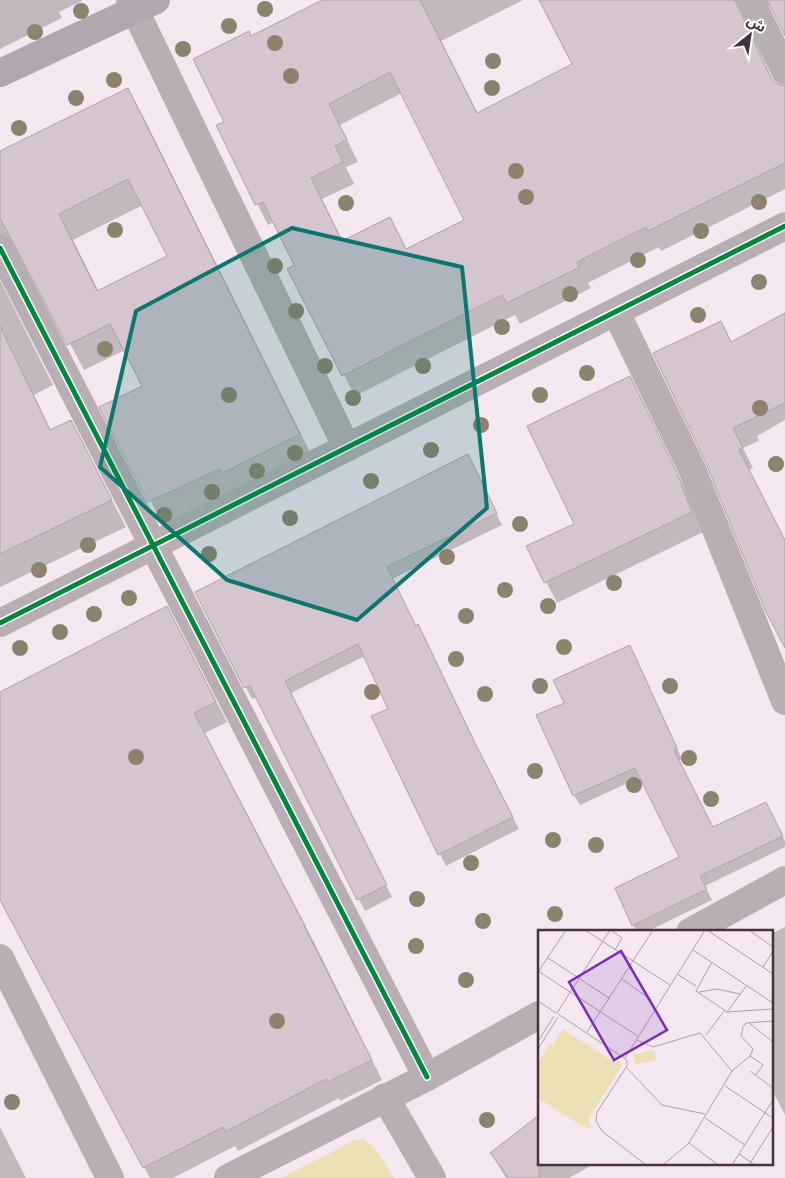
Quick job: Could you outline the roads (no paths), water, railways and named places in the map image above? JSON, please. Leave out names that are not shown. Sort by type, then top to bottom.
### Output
[{"type":"main road","points":[[0,73],[141,3]]},
{"type":"street","points":[[750,0],[785,71]]},
{"type":"street","points":[[141,3],[347,448]]},
{"type":"street","points":[[0,623],[785,226]]},
{"type":"street","points":[[0,248],[427,1077]]},
{"type":"street","points":[[616,312],[690,467],[785,701]]},
{"type":"street","points":[[694,930],[785,880]]},
{"type":"street","points":[[0,958],[110,1178]]},
{"type":"street","points":[[228,1178],[384,1097],[427,1077],[538,1016]]},
{"type":"street","points":[[384,1097],[432,1178]]}]
